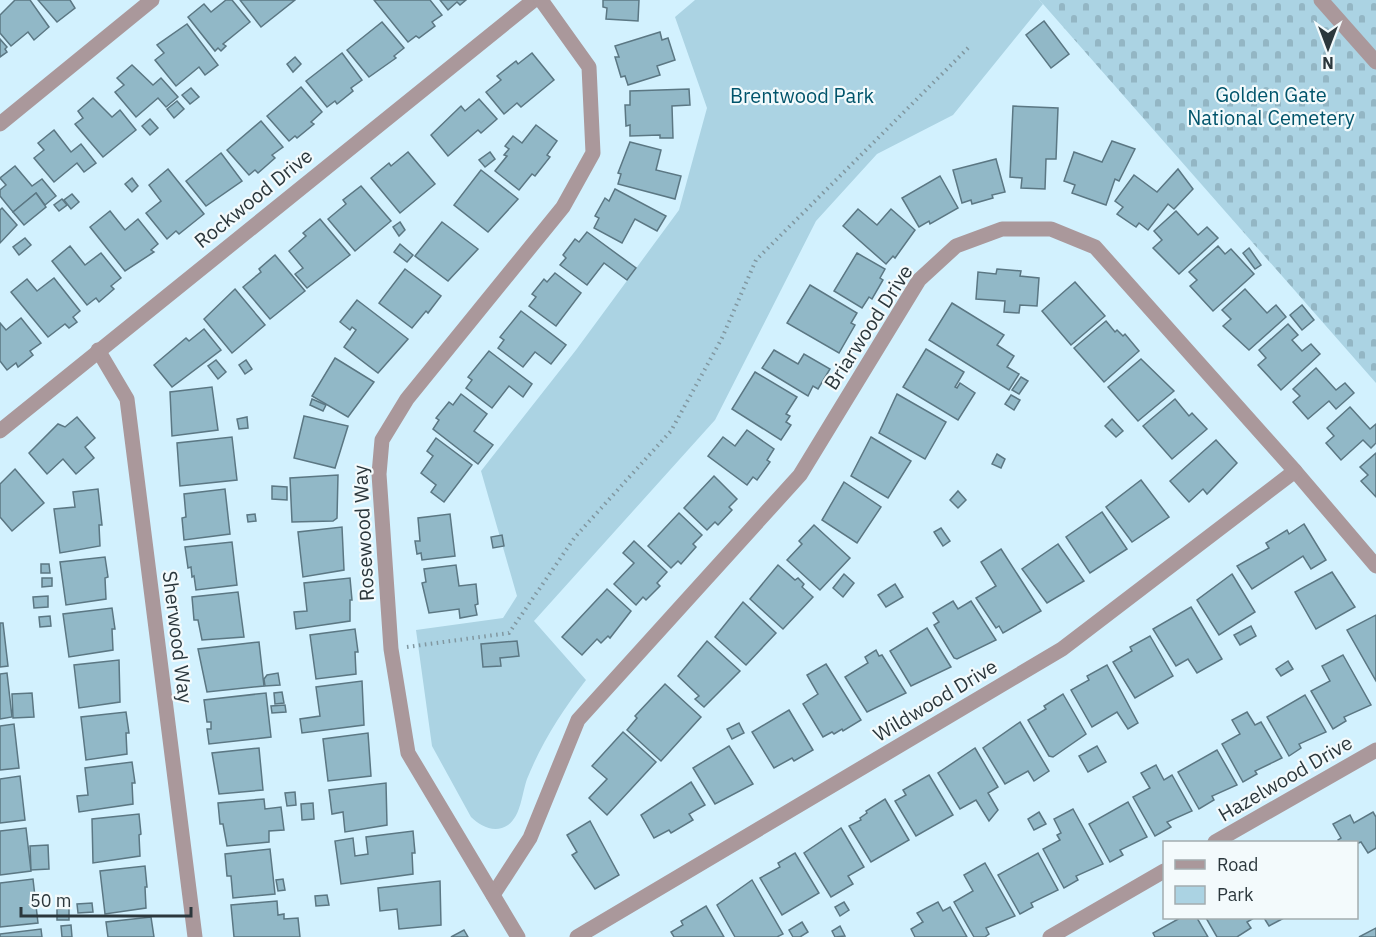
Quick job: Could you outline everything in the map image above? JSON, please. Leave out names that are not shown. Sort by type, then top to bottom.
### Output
[{"type":"street","points":[[0,124],[152,0]]},
{"type":"street","name":"Rockwood Drive","points":[[0,431],[534,0]]},
{"type":"street","name":"Rosewood Way","points":[[518,937],[408,753],[391,649],[379,474],[382,440],[407,399],[563,207],[593,153],[588,68],[541,0]]},
{"type":"street","points":[[1322,0],[1376,62]]},
{"type":"street","name":"Briarwood Drive","points":[[494,895],[530,838],[578,720],[800,475],[919,280],[956,246],[1002,229],[1051,229],[1095,247],[1295,471],[1376,566]]},
{"type":"street","name":"Sherwood Way","points":[[98,350],[127,399],[195,937]]},
{"type":"street","name":"Wildwood Drive","points":[[577,937],[1062,649],[1295,471]]},
{"type":"street","name":"Hazelwood Drive","points":[[1218,841],[1376,750]]},
{"type":"street","points":[[1050,937],[1163,872]]},
{"type":"path","points":[[391,649],[509,633],[575,537],[671,431],[722,338],[756,260],[970,46]]},
{"type":"green space","name":"Brentwood Park","points":[[695,0],[1039,0],[1043,4],[953,115],[877,154],[816,221],[715,420],[534,621],[586,680],[561,715],[539,752],[527,779],[516,816],[503,828],[488,828],[471,817],[432,746],[416,630],[503,618],[517,596],[481,471],[576,350],[679,210],[707,108],[675,17]]},
{"type":"green space","name":"Golden Gate National Cemetery","points":[[1039,0],[1376,0],[1376,383],[1043,4]]},
{"type":"building","points":[[15,0],[30,0],[49,27],[34,40],[28,32],[11,46],[0,33],[0,15]]},
{"type":"building","points":[[38,0],[70,0],[75,8],[57,22]]},
{"type":"building","points":[[226,0],[232,0],[250,22],[223,44],[226,46],[221,51],[218,48],[215,51],[188,17],[204,4],[211,12]]},
{"type":"building","points":[[240,0],[295,0],[261,27]]},
{"type":"building","points":[[374,0],[430,0],[442,15],[432,22],[435,26],[419,38],[416,36],[408,42]]},
{"type":"building","points":[[440,0],[466,0],[460,5],[457,2],[448,10]]},
{"type":"building","points":[[603,0],[639,0],[638,21],[606,19],[607,8],[603,7]]},
{"type":"building","points":[[1044,21],[1069,54],[1051,68],[1026,35]]},
{"type":"building","points":[[382,22],[404,48],[394,56],[396,58],[369,77],[347,50]]},
{"type":"building","points":[[187,24],[218,65],[205,75],[199,67],[176,86],[155,60],[164,53],[157,45]]},
{"type":"building","points":[[660,32],[662,40],[668,38],[675,60],[657,66],[660,75],[628,85],[625,76],[621,77],[615,57],[619,57],[615,46]]},
{"type":"building","points":[[0,39],[7,47],[5,49],[7,52],[0,57]]},
{"type":"building","points":[[342,53],[362,80],[351,88],[353,91],[337,104],[335,101],[327,107],[306,81]]},
{"type":"building","points":[[532,53],[554,80],[521,107],[517,103],[504,114],[486,92],[501,80],[497,76],[516,61],[518,64]]},
{"type":"building","points":[[295,57],[301,64],[293,72],[287,64]]},
{"type":"building","points":[[132,65],[153,85],[161,78],[178,97],[166,107],[158,98],[136,117],[115,92],[124,85],[117,78]]},
{"type":"building","points":[[301,87],[322,112],[311,122],[314,124],[297,138],[295,136],[289,141],[267,116]]},
{"type":"building","points":[[191,88],[199,97],[190,104],[182,95]]},
{"type":"building","points":[[689,89],[690,105],[672,106],[673,138],[660,138],[660,135],[630,136],[630,125],[626,126],[625,105],[630,105],[630,91]]},
{"type":"building","points":[[93,98],[112,117],[120,110],[136,130],[103,157],[75,124],[83,118],[78,111]]},
{"type":"building","points":[[479,99],[497,119],[481,133],[478,130],[448,156],[431,135],[461,106],[465,111]]},
{"type":"building","points":[[177,101],[184,109],[174,118],[167,109]]},
{"type":"building","points":[[1013,106],[1058,108],[1056,159],[1046,159],[1045,189],[1021,188],[1022,178],[1010,177]]},
{"type":"building","points":[[150,119],[158,128],[150,135],[142,126]]},
{"type":"building","points":[[261,121],[283,147],[272,155],[275,158],[258,173],[255,170],[249,175],[227,150]]},
{"type":"building","points":[[536,125],[557,141],[547,155],[550,157],[535,176],[532,174],[519,190],[495,171],[507,156],[504,155],[509,149],[505,146],[513,136],[522,143]]},
{"type":"building","points":[[54,130],[71,152],[81,144],[96,163],[84,172],[77,163],[54,182],[34,158],[44,150],[38,143]]},
{"type":"building","points":[[1112,141],[1135,149],[1119,181],[1115,179],[1106,205],[1072,193],[1075,185],[1064,181],[1074,152],[1102,162]]},
{"type":"building","points":[[630,142],[661,150],[656,170],[681,176],[675,199],[618,184],[621,174],[618,173]]},
{"type":"building","points":[[408,152],[435,184],[400,213],[371,178],[389,163],[391,166]]},
{"type":"building","points":[[490,152],[495,159],[485,167],[479,160]]},
{"type":"building","points":[[221,153],[242,181],[206,206],[186,181]]},
{"type":"building","points":[[996,159],[1005,192],[972,204],[971,200],[962,203],[953,170]]},
{"type":"building","points":[[15,166],[32,186],[42,179],[56,196],[45,205],[36,193],[13,212],[0,196],[0,190],[6,185],[0,178]]},
{"type":"building","points":[[168,169],[204,214],[179,234],[176,231],[167,239],[146,213],[161,201],[149,185]]},
{"type":"building","points":[[1178,169],[1193,189],[1174,209],[1168,204],[1148,230],[1139,223],[1136,227],[1117,214],[1123,207],[1115,201],[1134,175],[1157,192]]},
{"type":"building","points":[[481,170],[518,199],[488,232],[454,205]]},
{"type":"building","points":[[940,176],[958,208],[930,224],[929,221],[919,227],[902,198]]},
{"type":"building","points":[[132,178],[138,186],[132,192],[125,184]]},
{"type":"building","points":[[361,186],[391,221],[355,251],[328,219],[346,204],[343,200]]},
{"type":"building","points":[[615,189],[666,216],[657,231],[635,219],[622,243],[594,228],[599,218],[595,216],[605,198],[609,201]]},
{"type":"building","points":[[36,193],[46,207],[24,225],[13,212]]},
{"type":"building","points":[[72,194],[79,202],[71,209],[64,200]]},
{"type":"building","points":[[62,199],[67,205],[59,211],[54,205]]},
{"type":"building","points":[[2,208],[17,225],[0,243],[0,210]]},
{"type":"building","points":[[858,209],[877,225],[891,209],[915,230],[895,258],[893,256],[886,264],[843,226]]},
{"type":"building","points":[[110,211],[125,230],[138,219],[158,244],[151,250],[154,252],[125,271],[90,227]]},
{"type":"building","points":[[1176,211],[1198,235],[1207,227],[1218,238],[1179,274],[1153,248],[1162,240],[1154,231]]},
{"type":"building","points":[[320,219],[350,255],[307,288],[295,274],[303,268],[289,251],[306,236],[303,233]]},
{"type":"building","points":[[400,222],[405,230],[399,236],[393,227]]},
{"type":"building","points":[[442,222],[478,249],[448,281],[415,256]]},
{"type":"building","points":[[587,232],[636,268],[627,280],[604,263],[587,285],[560,265],[566,258],[563,255],[575,239],[579,242]]},
{"type":"building","points":[[25,238],[31,245],[19,255],[13,247]]},
{"type":"building","points":[[400,244],[413,255],[407,262],[394,252]]},
{"type":"building","points":[[70,246],[85,265],[101,253],[121,278],[111,286],[114,289],[99,302],[96,298],[87,305],[52,261]]},
{"type":"building","points":[[1218,246],[1225,254],[1231,249],[1254,274],[1213,311],[1190,286],[1197,280],[1189,272]]},
{"type":"building","points":[[1249,248],[1261,265],[1255,269],[1243,253]]},
{"type":"building","points":[[857,253],[885,269],[880,278],[883,280],[872,299],[869,297],[862,308],[834,291]]},
{"type":"building","points":[[275,255],[305,291],[270,319],[243,287],[261,272],[259,269]]},
{"type":"building","points":[[405,269],[441,296],[412,328],[379,303]]},
{"type":"building","points":[[997,269],[1021,271],[1020,276],[1039,278],[1037,306],[1020,305],[1019,313],[1004,312],[1005,301],[976,299],[978,272],[996,274]]},
{"type":"building","points":[[555,273],[581,293],[556,326],[529,306],[536,297],[532,294],[544,279],[547,282]]},
{"type":"building","points":[[54,278],[80,311],[73,317],[77,322],[69,328],[65,324],[48,337],[11,292],[27,279],[37,291]]},
{"type":"building","points":[[1075,282],[1105,316],[1071,345],[1042,311]]},
{"type":"building","points":[[810,285],[857,313],[851,323],[855,325],[839,353],[787,323]]},
{"type":"building","points":[[235,289],[265,325],[232,353],[204,319]]},
{"type":"building","points":[[1245,289],[1267,313],[1276,305],[1286,317],[1249,350],[1223,326],[1231,319],[1222,310]]},
{"type":"building","points":[[357,300],[408,339],[378,373],[344,347],[356,330],[352,327],[350,330],[340,322]]},
{"type":"building","points":[[952,303],[1004,335],[997,345],[1014,356],[1007,367],[1019,374],[1009,390],[929,340]]},
{"type":"building","points":[[1302,305],[1314,320],[1302,330],[1290,315]]},
{"type":"building","points":[[521,311],[566,345],[551,364],[535,352],[523,367],[498,348],[504,340],[500,337]]},
{"type":"building","points":[[21,318],[41,343],[30,351],[33,355],[18,367],[16,363],[7,370],[0,361],[0,323],[6,330]]},
{"type":"building","points":[[1106,321],[1115,332],[1117,330],[1123,336],[1125,334],[1139,351],[1104,382],[1074,348]]},
{"type":"building","points":[[1288,324],[1298,335],[1292,340],[1302,351],[1311,344],[1320,354],[1281,390],[1258,365],[1266,358],[1259,350]]},
{"type":"building","points":[[204,329],[221,350],[172,387],[154,365],[186,338],[189,341]]},
{"type":"building","points":[[926,349],[964,372],[955,387],[957,388],[960,383],[975,393],[958,420],[903,387]]},
{"type":"building","points":[[774,350],[798,364],[804,354],[830,369],[818,389],[813,386],[808,396],[762,368]]},
{"type":"building","points":[[489,351],[532,384],[523,397],[509,386],[492,408],[466,388],[472,380],[468,377]]},
{"type":"building","points":[[335,358],[374,382],[348,417],[312,396]]},
{"type":"building","points":[[1141,359],[1174,391],[1138,421],[1108,387]]},
{"type":"building","points":[[216,360],[226,372],[218,379],[208,366]]},
{"type":"building","points":[[246,360],[252,369],[245,374],[239,365]]},
{"type":"building","points":[[1316,368],[1336,390],[1345,383],[1354,393],[1336,409],[1329,401],[1308,419],[1293,402],[1300,396],[1293,389]]},
{"type":"building","points":[[755,372],[797,397],[786,414],[790,416],[786,422],[791,425],[781,440],[732,409]]},
{"type":"building","points":[[1021,377],[1028,381],[1019,394],[1012,390]]},
{"type":"building","points":[[212,387],[218,430],[172,436],[170,392]]},
{"type":"building","points":[[461,394],[487,414],[474,431],[493,445],[478,464],[433,429],[439,420],[436,418],[449,402],[453,405]]},
{"type":"building","points":[[897,394],[946,422],[925,459],[879,433]]},
{"type":"building","points":[[1011,395],[1020,400],[1014,410],[1005,404]]},
{"type":"building","points":[[312,399],[326,405],[323,411],[310,405]]},
{"type":"building","points":[[1175,399],[1189,416],[1192,413],[1207,429],[1172,459],[1143,426]]},
{"type":"building","points":[[1350,407],[1370,429],[1376,424],[1376,443],[1371,448],[1363,440],[1341,460],[1326,443],[1334,436],[1327,428]]},
{"type":"building","points":[[304,416],[348,426],[335,468],[294,458]]},
{"type":"building","points":[[77,417],[95,438],[85,447],[94,458],[76,474],[63,459],[47,474],[29,453],[58,424],[65,427]]},
{"type":"building","points":[[247,417],[248,428],[239,429],[237,419]]},
{"type":"building","points":[[1112,419],[1123,431],[1116,437],[1105,426]]},
{"type":"building","points":[[747,430],[774,449],[767,460],[770,462],[757,480],[753,477],[747,485],[708,456],[723,437],[735,446]]},
{"type":"building","points":[[232,437],[237,480],[180,486],[177,443]]},
{"type":"building","points":[[871,437],[911,461],[888,498],[851,476]]},
{"type":"building","points":[[436,438],[472,465],[444,502],[431,492],[436,485],[421,473],[433,456],[427,451]]},
{"type":"building","points":[[1216,440],[1237,463],[1207,494],[1203,489],[1189,502],[1170,481]]},
{"type":"building","points":[[1376,453],[1376,497],[1361,481],[1368,475],[1360,467]]},
{"type":"building","points":[[997,454],[1005,459],[1001,468],[992,464]]},
{"type":"building","points":[[15,469],[44,503],[12,531],[0,517],[0,484]]},
{"type":"building","points":[[338,475],[337,518],[333,521],[292,522],[290,478]]},
{"type":"building","points":[[714,476],[737,499],[729,507],[732,510],[718,525],[715,522],[707,530],[684,508]]},
{"type":"building","points":[[1141,480],[1169,517],[1132,542],[1106,507]]},
{"type":"building","points":[[844,482],[881,507],[857,543],[822,520]]},
{"type":"building","points":[[272,486],[287,487],[287,500],[272,499]]},
{"type":"building","points":[[98,489],[102,525],[99,525],[100,546],[60,553],[54,509],[75,507],[73,492]]},
{"type":"building","points":[[225,489],[230,534],[184,540],[182,518],[186,517],[184,494]]},
{"type":"building","points":[[958,491],[966,500],[958,508],[950,500]]},
{"type":"building","points":[[1102,512],[1127,549],[1090,573],[1066,537]]},
{"type":"building","points":[[679,513],[702,535],[693,544],[696,547],[681,564],[678,561],[671,568],[648,546]]},
{"type":"building","points":[[255,514],[256,521],[248,522],[247,515]]},
{"type":"building","points":[[450,514],[455,556],[422,560],[421,553],[417,554],[415,541],[420,541],[418,518]]},
{"type":"building","points":[[1304,524],[1326,560],[1311,569],[1303,556],[1252,589],[1237,566],[1269,548],[1266,543],[1287,530],[1289,534]]},
{"type":"building","points":[[814,525],[850,558],[820,590],[787,560],[802,544],[799,541]]},
{"type":"building","points":[[342,527],[344,570],[303,577],[298,532]]},
{"type":"building","points":[[941,528],[950,541],[943,546],[934,532]]},
{"type":"building","points":[[502,535],[504,546],[493,548],[491,537]]},
{"type":"building","points":[[634,541],[667,572],[657,583],[660,586],[646,600],[643,597],[636,605],[614,584],[634,563],[623,553]]},
{"type":"building","points":[[232,542],[237,585],[196,590],[191,567],[188,568],[185,547]]},
{"type":"building","points":[[1058,544],[1084,581],[1047,603],[1022,569]]},
{"type":"building","points":[[1001,549],[1041,611],[1003,633],[999,626],[996,628],[976,598],[996,586],[981,562]]},
{"type":"building","points":[[105,557],[108,577],[105,578],[106,599],[66,605],[60,562]]},
{"type":"building","points":[[41,564],[49,564],[50,573],[41,573]]},
{"type":"building","points":[[456,565],[459,586],[476,584],[477,615],[460,618],[459,609],[429,613],[422,583],[426,582],[424,569]]},
{"type":"building","points":[[778,565],[795,580],[798,578],[804,584],[802,587],[813,597],[783,629],[750,599]]},
{"type":"building","points":[[1332,572],[1355,607],[1316,629],[1295,592]]},
{"type":"building","points":[[844,574],[854,583],[843,597],[833,588]]},
{"type":"building","points":[[1232,574],[1255,612],[1219,635],[1197,600]]},
{"type":"building","points":[[42,578],[52,578],[52,586],[42,587]]},
{"type":"building","points":[[350,578],[352,600],[350,600],[350,621],[296,629],[294,612],[307,611],[304,583]]},
{"type":"building","points":[[895,584],[903,597],[886,607],[878,595]]},
{"type":"building","points":[[607,589],[631,611],[610,638],[608,636],[601,643],[597,639],[582,655],[562,637]]},
{"type":"building","points":[[238,592],[244,637],[202,640],[198,620],[194,620],[192,597]]},
{"type":"building","points":[[48,596],[48,607],[34,608],[33,597]]},
{"type":"building","points":[[953,601],[958,609],[971,601],[996,640],[957,659],[954,658],[934,625],[939,622],[933,613]]},
{"type":"building","points":[[743,602],[776,633],[746,665],[715,637]]},
{"type":"building","points":[[1191,607],[1222,659],[1197,673],[1188,659],[1176,666],[1153,629]]},
{"type":"building","points":[[112,608],[115,629],[112,629],[113,650],[69,657],[63,614]]},
{"type":"building","points":[[1376,615],[1376,681],[1347,630]]},
{"type":"building","points":[[50,616],[51,626],[40,627],[39,617]]},
{"type":"building","points":[[0,623],[3,623],[8,666],[0,667]]},
{"type":"building","points":[[1251,626],[1256,636],[1240,645],[1234,635]]},
{"type":"building","points":[[927,628],[951,667],[911,686],[890,651]]},
{"type":"building","points":[[355,629],[358,652],[355,652],[356,674],[316,679],[310,635]]},
{"type":"building","points":[[1150,636],[1173,676],[1135,698],[1113,662],[1132,651],[1130,647]]},
{"type":"building","points":[[517,641],[519,656],[500,658],[501,666],[483,667],[481,644]]},
{"type":"building","points":[[707,641],[740,671],[704,707],[695,699],[699,696],[678,676]]},
{"type":"building","points":[[259,642],[264,686],[207,692],[198,649]]},
{"type":"building","points":[[876,650],[879,656],[882,655],[906,693],[867,712],[845,677],[868,663],[865,657]]},
{"type":"building","points":[[1343,655],[1371,705],[1344,717],[1346,721],[1333,729],[1311,691],[1330,681],[1322,666]]},
{"type":"building","points":[[119,660],[120,702],[79,708],[74,665]]},
{"type":"building","points":[[1288,661],[1293,669],[1281,676],[1276,669]]},
{"type":"building","points":[[826,664],[861,720],[843,731],[842,729],[834,734],[832,732],[823,737],[803,704],[818,694],[807,675]]},
{"type":"building","points":[[1107,665],[1138,723],[1128,729],[1117,712],[1092,727],[1071,690],[1089,680],[1087,676]]},
{"type":"building","points":[[7,673],[12,717],[0,719],[0,674]]},
{"type":"building","points":[[278,673],[280,685],[265,686],[264,679],[267,675]]},
{"type":"building","points":[[362,681],[364,725],[302,733],[300,719],[320,716],[316,687]]},
{"type":"building","points":[[665,684],[701,717],[661,761],[627,730],[637,718],[635,716]]},
{"type":"building","points":[[282,692],[284,703],[275,704],[274,693]]},
{"type":"building","points":[[32,693],[34,717],[13,718],[12,694]]},
{"type":"building","points":[[266,693],[271,737],[209,744],[207,729],[211,729],[211,722],[207,722],[204,700]]},
{"type":"building","points":[[1063,694],[1086,734],[1053,757],[1049,756],[1028,720],[1046,709],[1044,706]]},
{"type":"building","points":[[1305,695],[1326,732],[1299,744],[1301,748],[1289,756],[1267,717]]},
{"type":"building","points":[[285,705],[286,712],[272,713],[271,706]]},
{"type":"building","points":[[789,710],[813,750],[794,761],[792,758],[774,768],[752,732]]},
{"type":"building","points":[[126,712],[129,733],[126,733],[127,754],[86,760],[81,717]]},
{"type":"building","points":[[1247,712],[1255,725],[1261,722],[1282,758],[1255,771],[1257,774],[1243,782],[1222,744],[1240,734],[1232,720]]},
{"type":"building","points":[[1020,722],[1049,771],[1034,781],[1028,771],[1005,784],[983,748]]},
{"type":"building","points":[[739,723],[744,733],[732,739],[727,729]]},
{"type":"building","points":[[14,724],[19,768],[0,770],[0,726]]},
{"type":"building","points":[[623,732],[656,762],[607,815],[589,798],[607,779],[592,766]]},
{"type":"building","points":[[368,733],[371,776],[328,781],[323,739]]},
{"type":"building","points":[[729,746],[753,784],[715,804],[693,768]]},
{"type":"building","points":[[1097,746],[1106,762],[1088,772],[1079,756]]},
{"type":"building","points":[[259,748],[263,790],[219,794],[212,753]]},
{"type":"building","points":[[975,748],[998,787],[988,793],[998,810],[989,821],[976,800],[960,809],[938,773]]},
{"type":"building","points":[[1217,750],[1237,785],[1212,796],[1214,800],[1199,809],[1178,772]]},
{"type":"building","points":[[132,762],[135,783],[132,783],[133,804],[79,812],[77,796],[88,795],[85,768]]},
{"type":"building","points":[[1156,765],[1164,780],[1172,775],[1192,811],[1167,822],[1171,827],[1155,836],[1133,797],[1150,788],[1141,773]]},
{"type":"building","points":[[929,775],[953,815],[916,836],[895,801],[906,795],[903,790]]},
{"type":"building","points":[[20,776],[25,820],[0,823],[0,779]]},
{"type":"building","points":[[691,782],[705,805],[689,814],[693,820],[671,833],[669,830],[654,838],[641,815]]},
{"type":"building","points":[[386,783],[387,825],[345,832],[343,812],[332,814],[329,790]]},
{"type":"building","points":[[295,792],[296,805],[287,806],[285,793]]},
{"type":"building","points":[[264,799],[265,809],[281,807],[284,830],[269,831],[269,842],[227,846],[223,824],[220,824],[218,803]]},
{"type":"building","points":[[885,799],[909,840],[871,862],[849,826],[861,820],[860,818],[867,813],[866,811]]},
{"type":"building","points":[[1128,802],[1147,837],[1120,850],[1123,855],[1110,862],[1089,824]]},
{"type":"building","points":[[313,803],[314,819],[302,820],[301,804]]},
{"type":"building","points":[[1073,809],[1103,864],[1076,876],[1078,880],[1064,888],[1043,849],[1060,840],[1057,835],[1061,833],[1054,819]]},
{"type":"building","points":[[1039,812],[1046,824],[1034,830],[1028,819]]},
{"type":"building","points":[[1373,812],[1376,817],[1376,848],[1368,853],[1361,842],[1338,841],[1341,838],[1333,824],[1350,815],[1354,823]]},
{"type":"building","points":[[139,814],[140,856],[93,863],[92,819]]},
{"type":"building","points":[[590,821],[619,875],[595,889],[572,855],[577,852],[567,835]]},
{"type":"building","points":[[26,828],[31,871],[0,875],[0,831]]},
{"type":"building","points":[[841,828],[864,867],[848,876],[853,884],[831,897],[804,853]]},
{"type":"building","points":[[413,831],[415,853],[412,853],[413,874],[341,884],[335,841],[353,838],[355,856],[368,854],[366,837]]},
{"type":"building","points":[[48,845],[49,869],[31,870],[30,846]]},
{"type":"building","points":[[270,849],[275,894],[233,898],[231,876],[227,876],[225,854]]},
{"type":"building","points":[[795,853],[819,893],[782,915],[760,878],[780,867],[778,863]]},
{"type":"building","points":[[1038,853],[1058,890],[1031,903],[1033,907],[1020,914],[998,875]]},
{"type":"building","points":[[985,863],[1015,916],[986,928],[989,934],[985,937],[974,937],[954,902],[973,891],[964,875]]},
{"type":"building","points":[[145,866],[146,908],[105,914],[100,871]]},
{"type":"building","points":[[33,879],[38,923],[0,927],[0,883]]},
{"type":"building","points":[[283,879],[285,890],[278,891],[276,880]]},
{"type":"building","points":[[752,880],[783,934],[777,937],[735,937],[717,905]]},
{"type":"building","points":[[440,881],[441,925],[399,929],[397,909],[380,911],[378,888]]},
{"type":"building","points":[[327,895],[329,905],[316,906],[315,896]]},
{"type":"building","points":[[277,901],[278,915],[284,914],[284,919],[298,918],[300,937],[234,937],[231,905]]},
{"type":"building","points":[[844,902],[849,910],[840,916],[835,907]]},
{"type":"building","points":[[938,902],[943,911],[950,907],[967,937],[915,937],[911,929],[923,922],[917,913]]},
{"type":"building","points":[[92,903],[93,912],[78,913],[77,904]]},
{"type":"building","points":[[706,906],[724,937],[674,937],[671,932],[683,925],[681,921]]},
{"type":"building","points":[[69,908],[69,920],[57,920],[57,909]]},
{"type":"building","points":[[151,917],[154,937],[108,937],[106,922]]},
{"type":"building","points":[[1178,919],[1198,919],[1208,937],[1155,937],[1153,933]]},
{"type":"building","points":[[1207,919],[1252,919],[1247,922],[1251,928],[1237,937],[1217,937]]},
{"type":"building","points":[[1265,919],[1282,919],[1269,926]]},
{"type":"building","points":[[802,922],[808,932],[800,937],[793,937],[789,930]]},
{"type":"building","points":[[71,925],[72,937],[62,937],[61,926]]},
{"type":"building","points":[[840,926],[845,936],[835,937],[832,931]]},
{"type":"building","points":[[1376,928],[1376,937],[1359,937]]},
{"type":"building","points":[[41,929],[42,937],[0,937],[0,934]]},
{"type":"building","points":[[464,930],[468,937],[451,937]]}]
